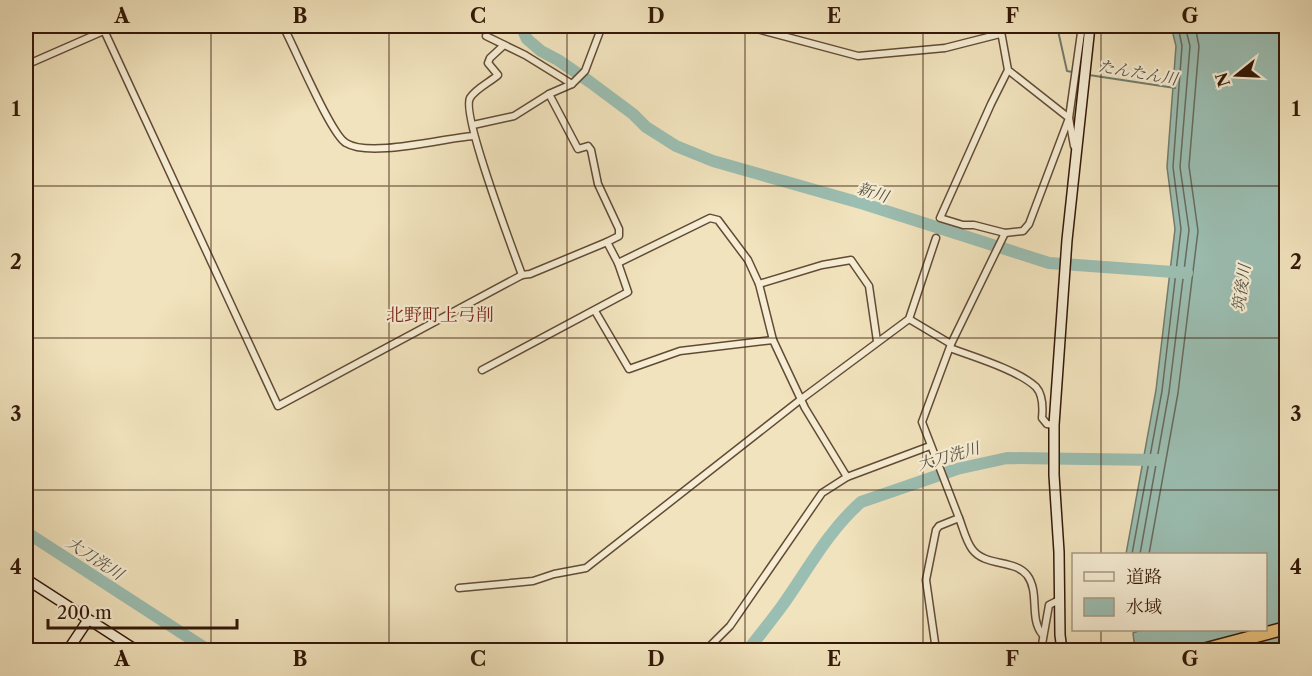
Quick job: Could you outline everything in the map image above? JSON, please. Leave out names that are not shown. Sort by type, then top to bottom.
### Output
[{"type":"highway","points":[[1203,651],[1287,628]]},
{"type":"street","points":[[26,65],[103,28],[115,26]]},
{"type":"street","points":[[284,26],[328,120],[346,144],[386,148],[473,136]]},
{"type":"street","points":[[473,125],[514,116],[549,94],[572,84],[585,71],[602,26]]},
{"type":"street","points":[[749,26],[858,56],[945,48],[1000,34]]},
{"type":"street","points":[[1000,26],[1008,70],[940,218],[1005,233],[1023,231],[1029,224],[1069,118],[1082,26]]},
{"type":"street","points":[[1062,651],[1054,425],[1059,325],[1090,26]]},
{"type":"street","points":[[103,28],[278,406],[522,275],[530,274],[619,236],[619,229],[598,184],[591,150],[588,146],[578,149],[549,94]]},
{"type":"street","points":[[486,36],[572,84]]},
{"type":"street","points":[[504,45],[490,58],[488,63],[498,75],[469,99],[468,105],[473,136],[522,275]]},
{"type":"street","points":[[1008,70],[1069,118],[1076,156]]},
{"type":"street","points":[[618,263],[710,218],[718,220],[748,260],[759,284],[773,340],[800,400],[847,477]]},
{"type":"street","points":[[1005,233],[951,346],[922,422],[971,548],[980,556],[1017,568],[1028,576],[1032,587],[1037,626],[1042,634]]},
{"type":"street","points":[[459,588],[533,581],[586,567],[800,400],[909,319],[936,238]]},
{"type":"street","points":[[482,370],[628,292],[618,263],[607,242]]},
{"type":"street","points":[[759,284],[822,265],[850,260],[869,286],[877,341]]},
{"type":"street","points":[[595,311],[629,369],[680,351],[773,340]]},
{"type":"street","points":[[909,319],[951,346],[999,366],[1037,388],[1042,399],[1042,418],[1047,424],[1054,425]]},
{"type":"street","points":[[706,651],[730,626],[822,493],[847,477],[930,446]]},
{"type":"street","points":[[936,651],[926,580],[936,530],[939,526],[959,518]]},
{"type":"street","points":[[26,579],[136,651]]},
{"type":"street","points":[[1041,651],[1048,605],[1059,600]]},
{"type":"street","points":[[68,651],[88,620]]},
{"type":"water","name":"筑後川","points":[[1171,26],[1286,26],[1286,650],[1135,650],[1133,633],[1138,631],[1267,631],[1267,553],[1126,553],[1156,390],[1175,229],[1167,167],[1176,46]]},
{"type":"waterway","name":"新川","points":[[521,26],[527,39],[541,51],[590,82],[633,114],[646,127],[676,146],[713,161],[864,204],[1049,263],[1187,273]]},
{"type":"waterway","name":"たんたん川","points":[[1057,26],[1067,71],[1083,74]]},
{"type":"waterway","name":"たんたん川","points":[[1089,75],[1175,88]]},
{"type":"waterway","name":"大刀洗川","points":[[748,650],[782,606],[828,538],[861,502],[957,469],[1007,458],[1158,460]]},
{"type":"waterway","name":"大刀洗川","points":[[26,532],[208,650]]},
{"type":"district","name":"北野町上弓削","points":[[440,315]]}]
